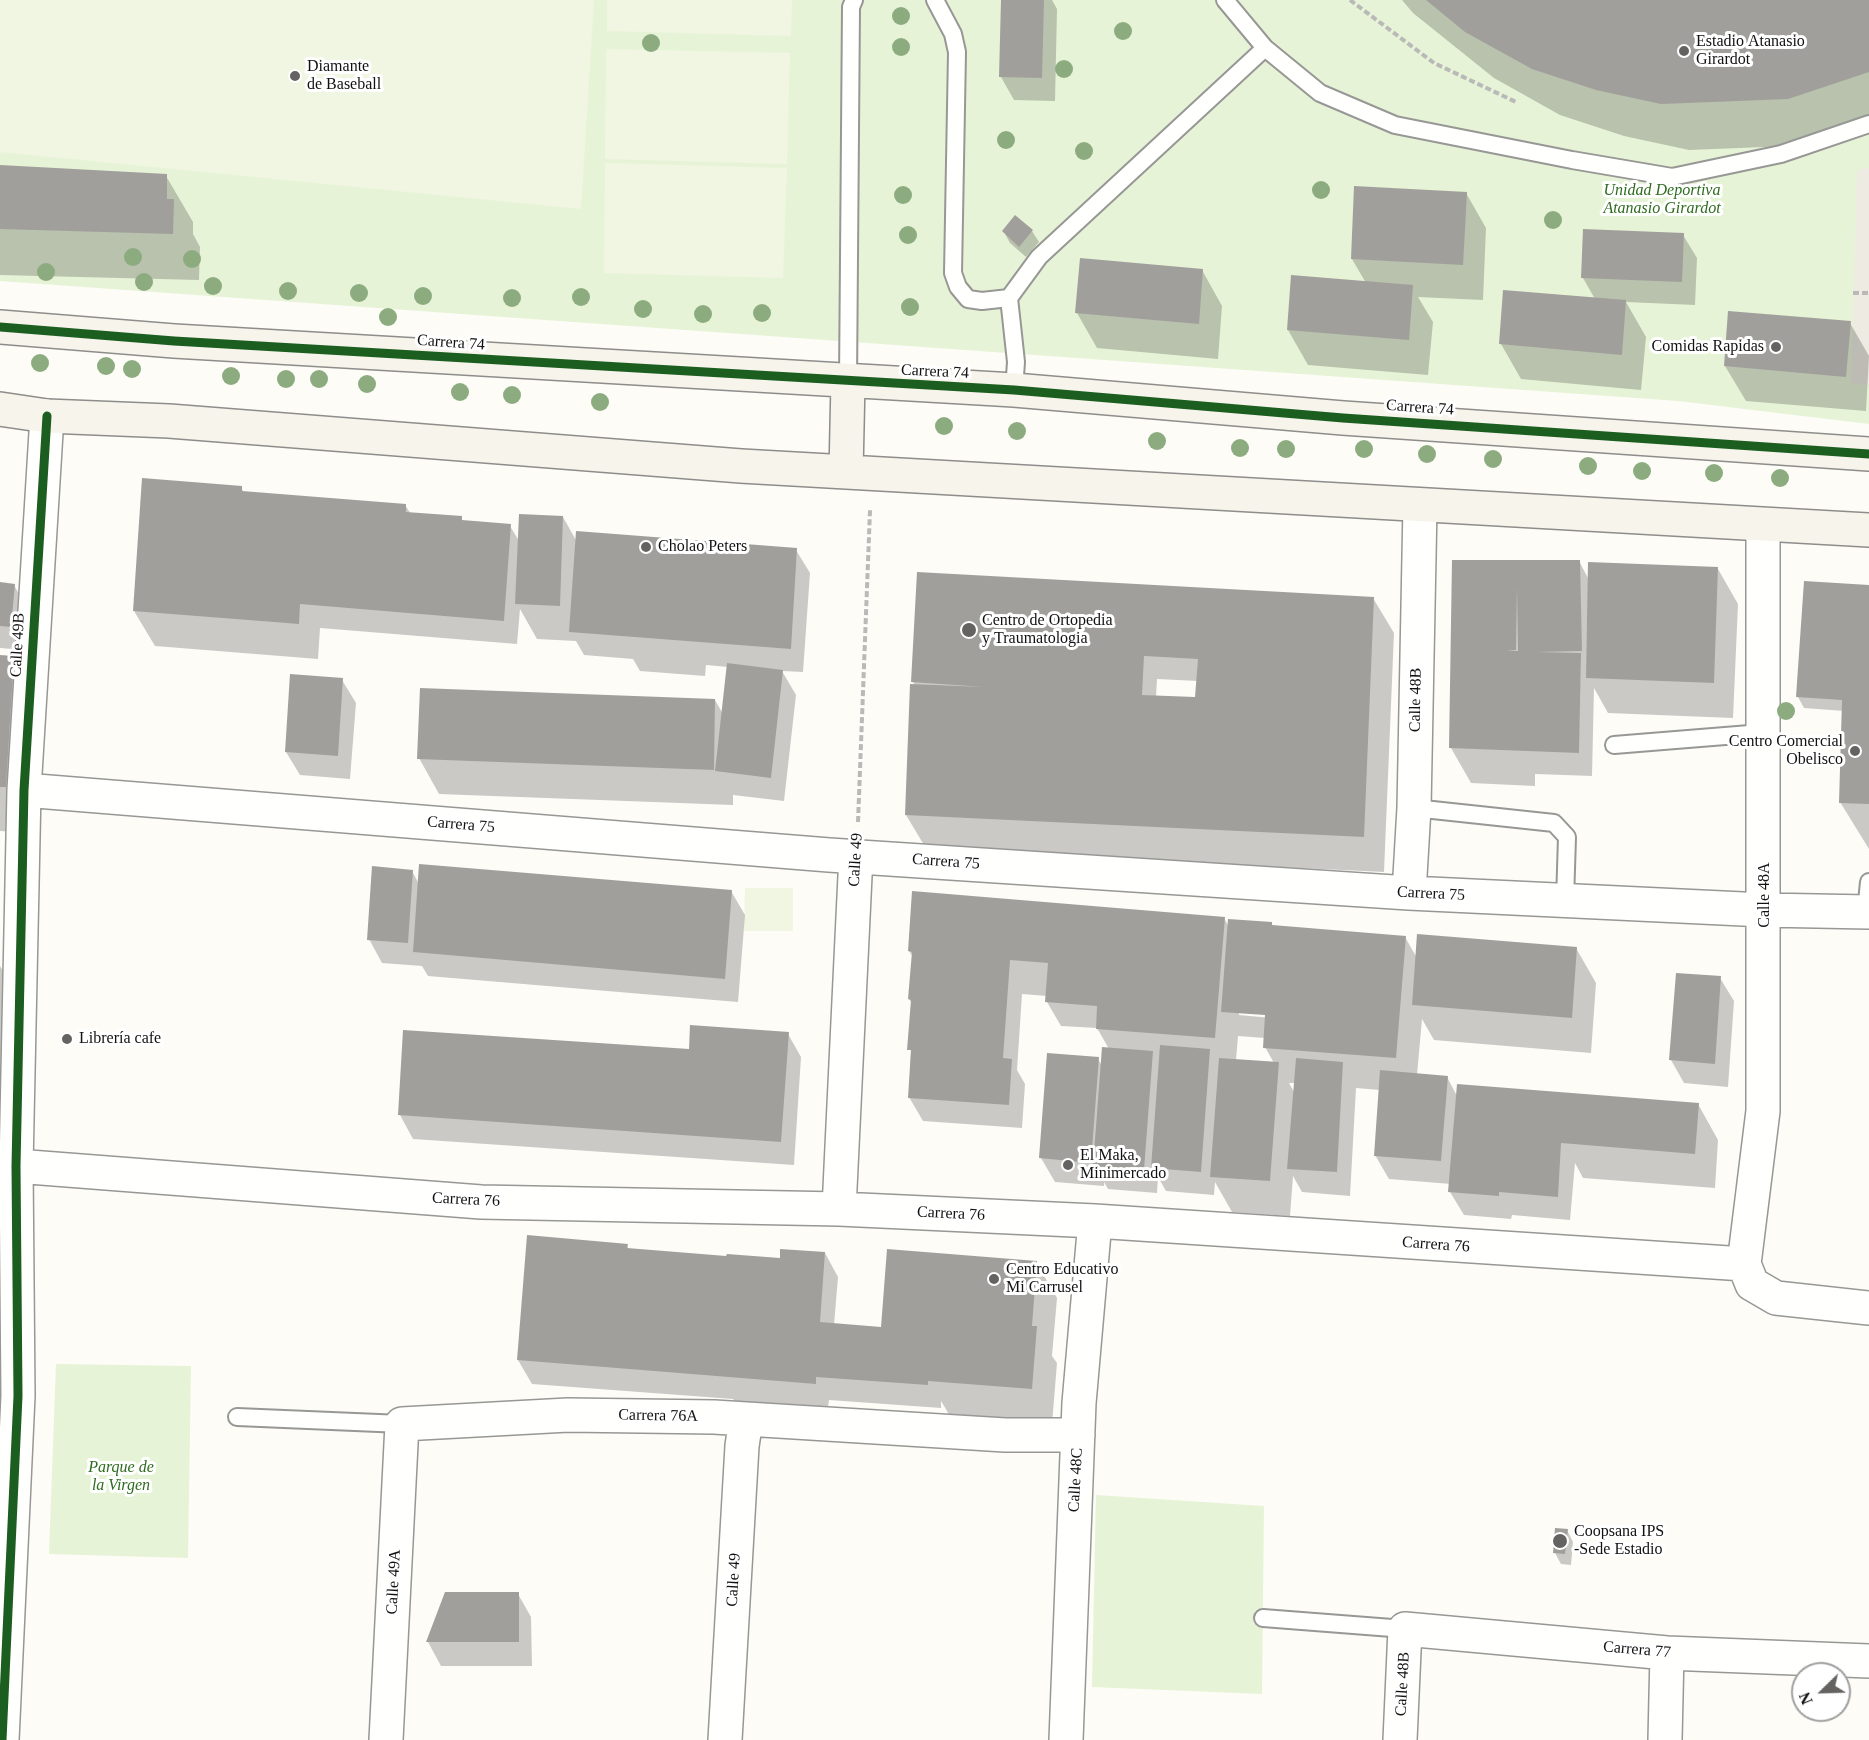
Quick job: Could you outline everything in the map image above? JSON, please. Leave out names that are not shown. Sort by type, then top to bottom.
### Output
[{"type":"main road","name":"Carrera 74","points":[[0,327],[174,341],[1014,390],[1378,420],[1869,454]]},
{"type":"main road","points":[[846,472],[848,382]]},
{"type":"main road","points":[[0,410],[47,416],[169,421],[846,472],[1869,530]]},
{"type":"street","name":"Calle 49B","points":[[2,1740],[18,1395],[16,1166],[24,790],[47,416]]},
{"type":"street","name":"Calle 48B","points":[[1409,893],[1414,808],[1420,506]]},
{"type":"street","name":"Calle 48A","points":[[1744,1264],[1763,1111],[1763,525]]},
{"type":"street","name":"Carrera 75","points":[[24,790],[856,855],[1409,893],[1764,910],[1868,902]]},
{"type":"street","name":"Calle 49","points":[[839,1209],[856,855]]},
{"type":"street","name":"Carrera 76","points":[[16,1166],[481,1202],[839,1209],[1095,1221],[1744,1264]]},
{"type":"street","name":"Calle 48C","points":[[1066,1740],[1078,1435],[1095,1221]]},
{"type":"street","points":[[1744,1264],[1752,1284],[1776,1298],[1869,1308]]},
{"type":"street","name":"Carrera 76A","points":[[402,1424],[568,1415],[746,1419],[1005,1435],[1078,1435]]},
{"type":"street","name":"Calle 49","points":[[725,1740],[746,1419]]},
{"type":"street","name":"Calle 49A","points":[[386,1740],[402,1424]]},
{"type":"street","name":"Calle 48B","points":[[1400,1740],[1405,1629]]},
{"type":"street","name":"Carrera 77","points":[[1405,1629],[1667,1653],[1869,1661]]},
{"type":"street","points":[[1665,1740],[1667,1653]]},
{"type":"lane","points":[[848,382],[851,7],[854,0]]},
{"type":"lane","points":[[935,0],[953,34],[957,52],[952,273],[968,299],[982,301],[1009,298]]},
{"type":"lane","points":[[1225,0],[1265,48],[1320,93],[1395,125],[1572,160],[1672,177],[1782,154],[1869,124]]},
{"type":"lane","points":[[1014,390],[1016,362],[1009,298],[1039,256],[1265,48]]},
{"type":"lane","points":[[1614,745],[1762,734]]},
{"type":"lane","points":[[1414,808],[1554,823],[1567,837],[1565,901]]},
{"type":"lane","name":"Carrera 76A","points":[[237,1417],[402,1424]]},
{"type":"lane","points":[[1263,1618],[1405,1629]]},
{"type":"path","points":[[1350,0],[1434,63],[1516,102]]},
{"type":"path","points":[[1853,293],[1869,293]]},
{"type":"green space","name":"Unidad Deportiva Atanasio Girardot","points":[[0,0],[1869,0],[1869,424],[1678,401],[0,281]]},
{"type":"green space","name":"Diamante de Baseball","points":[[0,0],[594,0],[581,209],[0,152]]},
{"type":"green space","points":[[607,0],[792,0],[791,36],[607,31]]},
{"type":"green space","points":[[606,49],[790,53],[787,164],[605,159]]},
{"type":"green space","points":[[605,163],[787,168],[783,278],[604,273]]},
{"type":"green space","points":[[745,888],[793,888],[793,931],[744,931]]},
{"type":"green space","name":"Parque de la Virgen","points":[[56,1364],[191,1366],[188,1558],[49,1554]]},
{"type":"green space","points":[[1096,1495],[1264,1506],[1262,1694],[1092,1687]]},
{"type":"shaded area","points":[[1869,167],[1869,385],[1851,383],[1857,171]]},
{"type":"building","points":[[1001,0],[1044,0],[1042,78],[999,77]]},
{"type":"building","name":"Estadio Atanasio Girardot","points":[[1426,0],[1869,0],[1869,72],[1788,99],[1661,104],[1596,90],[1532,69],[1465,32]]},
{"type":"building","points":[[0,165],[167,174],[167,199],[174,199],[173,234],[0,229]]},
{"type":"building","points":[[1354,186],[1467,192],[1463,265],[1351,259]]},
{"type":"building","points":[[1015,215],[1033,230],[1019,247],[1002,231]]},
{"type":"building","points":[[1583,229],[1684,233],[1682,282],[1581,278]]},
{"type":"building","points":[[1080,258],[1203,269],[1199,324],[1075,313]]},
{"type":"building","points":[[1291,275],[1413,285],[1409,340],[1287,330]]},
{"type":"building","points":[[1503,290],[1626,300],[1622,355],[1499,344]]},
{"type":"building","points":[[1728,311],[1851,321],[1846,377],[1724,366]]},
{"type":"building","points":[[142,478],[242,486],[242,491],[406,504],[406,512],[462,516],[462,520],[511,524],[504,621],[300,604],[299,624],[133,611]]},
{"type":"building","points":[[519,514],[563,516],[560,606],[515,604]]},
{"type":"building","points":[[576,531],[797,548],[791,649],[569,632]]},
{"type":"building","points":[[1452,560],[1580,560],[1582,651],[1537,652],[1581,653],[1579,753],[1449,748]],"holes":[[[1517,587],[1518,651],[1507,651],[1516,650]]]},
{"type":"building","points":[[1588,562],[1718,567],[1714,683],[1586,678]]},
{"type":"building","points":[[917,572],[1374,597],[1364,837],[905,815],[910,684],[984,687],[911,682]],"holes":[[[1144,656],[1198,659],[1195,697],[1142,695]]]},
{"type":"building","points":[[1804,581],[1869,585],[1869,804],[1839,803],[1842,700],[1796,697]]},
{"type":"building","points":[[0,582],[15,584],[11,627],[0,626]]},
{"type":"building","points":[[0,655],[14,656],[6,787],[0,787]]},
{"type":"building","points":[[727,663],[783,670],[771,778],[715,771]]},
{"type":"building","points":[[290,674],[343,678],[338,756],[285,752]]},
{"type":"building","points":[[420,688],[715,699],[714,770],[417,759]]},
{"type":"building","points":[[419,864],[732,890],[725,979],[413,952]]},
{"type":"building","points":[[372,866],[413,870],[408,943],[367,940]]},
{"type":"building","points":[[912,891],[1225,917],[1215,1038],[1096,1029],[1097,1006],[1045,1002],[1048,963],[1010,960],[1003,1058],[1012,1059],[1009,1105],[908,1098],[911,1050],[907,1050],[911,1000],[908,999],[912,952],[908,951]]},
{"type":"building","points":[[1228,919],[1406,936],[1396,1058],[1263,1048],[1265,1015],[1221,1012]]},
{"type":"building","points":[[1417,934],[1577,947],[1572,1018],[1412,1005]]},
{"type":"building","points":[[1676,973],[1721,976],[1715,1064],[1669,1060]]},
{"type":"building","points":[[690,1025],[789,1032],[781,1142],[398,1115],[403,1030],[689,1049]]},
{"type":"building","points":[[1160,1045],[1210,1049],[1201,1172],[1151,1168]]},
{"type":"building","points":[[1102,1047],[1153,1051],[1144,1170],[1093,1166]]},
{"type":"building","points":[[1047,1053],[1099,1057],[1091,1163],[1039,1158]]},
{"type":"building","points":[[1219,1058],[1279,1062],[1270,1181],[1210,1177]]},
{"type":"building","points":[[1296,1058],[1343,1062],[1337,1172],[1287,1169]]},
{"type":"building","points":[[1380,1070],[1448,1076],[1441,1161],[1374,1156]]},
{"type":"building","points":[[1457,1084],[1699,1103],[1695,1154],[1561,1143],[1558,1197],[1499,1192],[1499,1196],[1448,1192]]},
{"type":"building","points":[[527,1235],[628,1244],[627,1248],[726,1256],[727,1254],[780,1258],[780,1249],[825,1252],[820,1322],[881,1327],[887,1249],[1037,1261],[1032,1326],[1037,1326],[1032,1389],[928,1381],[928,1385],[816,1377],[816,1384],[517,1360]]},
{"type":"building","name":"Coopsana IPS -Sede Estadio","points":[[1555,1528],[1568,1529],[1565,1554],[1553,1553]]},
{"type":"building","points":[[445,1592],[519,1592],[519,1642],[426,1642]]},
{"type":"cycle path","points":[[0,327],[174,341],[1014,390],[1343,418],[1869,454]]},
{"type":"cycle path","points":[[2,1740],[18,1396],[16,1166],[24,790],[47,416]]},
{"type":"place","name":"Estadio Atanasio Girardot","points":[[1684,51]]},
{"type":"place","name":"Diamante de Baseball","points":[[295,76]]},
{"type":"place","name":"Comidas Rapidas","points":[[1776,347]]},
{"type":"place","name":"Cholao Peters","points":[[646,547]]},
{"type":"place","name":"Centro de Ortopedia y Traumatologia","points":[[969,630]]},
{"type":"place","name":"Centro Comercial Obelisco","points":[[1855,751]]},
{"type":"place","name":"Librería cafe","points":[[67,1039]]},
{"type":"place","name":"El Maka, Minimercado","points":[[1068,1165]]},
{"type":"place","name":"Centro Educativo Mi Carrusel","points":[[994,1279]]},
{"type":"place","name":"Coopsana IPS -Sede Estadio","points":[[1560,1541]]}]
